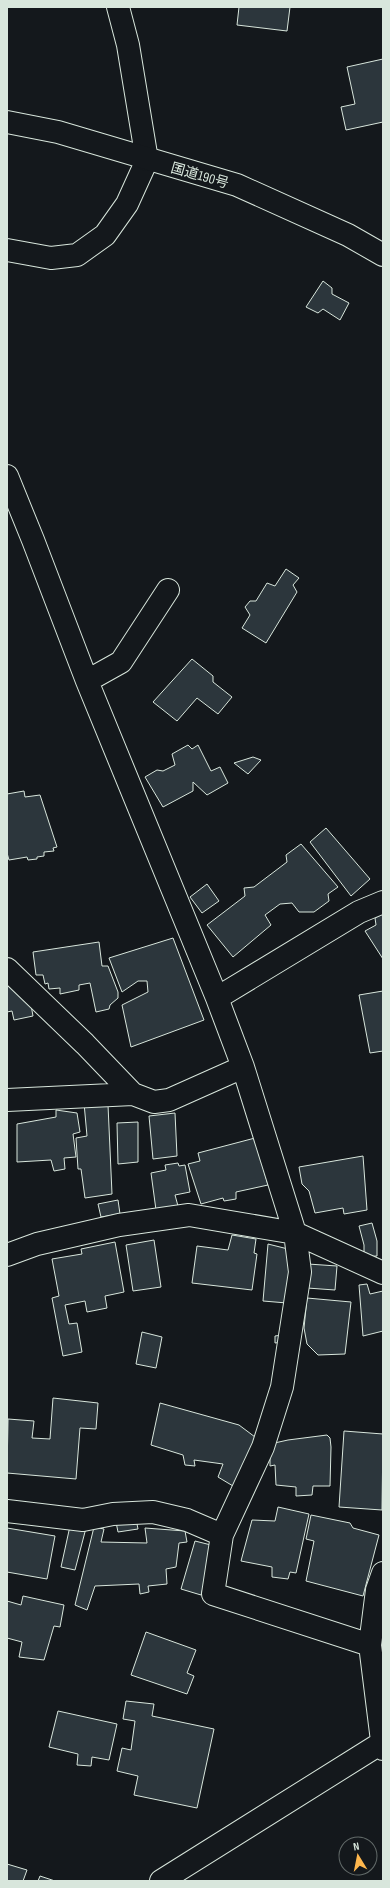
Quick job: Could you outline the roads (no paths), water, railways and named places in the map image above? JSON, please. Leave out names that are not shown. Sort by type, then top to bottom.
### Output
[{"type":"main road","points":[[7,250],[51,258],[77,255],[105,235],[127,204],[147,160],[128,45],[118,7]]},
{"type":"main road","name":"国道190号","points":[[7,122],[58,132],[147,160],[237,185],[348,235],[383,254]]},
{"type":"main road","points":[[7,476],[87,681],[217,998],[243,1067],[295,1232],[300,1272],[282,1387],[263,1447],[222,1534],[213,1594],[370,1645]]},
{"type":"main road","points":[[87,681],[121,662],[168,590]]},
{"type":"main road","points":[[217,998],[359,912],[383,902]]},
{"type":"main road","points":[[7,969],[85,1044],[133,1094]]},
{"type":"main road","points":[[7,1100],[133,1094],[154,1102],[169,1100],[243,1067]]},
{"type":"main road","points":[[7,1255],[37,1244],[112,1227],[190,1216],[295,1232],[383,1273]]},
{"type":"main road","points":[[7,1511],[83,1520],[113,1514],[153,1512],[187,1520],[222,1534]]},
{"type":"main road","points":[[161,1881],[382,1745],[370,1645],[377,1590],[383,1573]]}]
